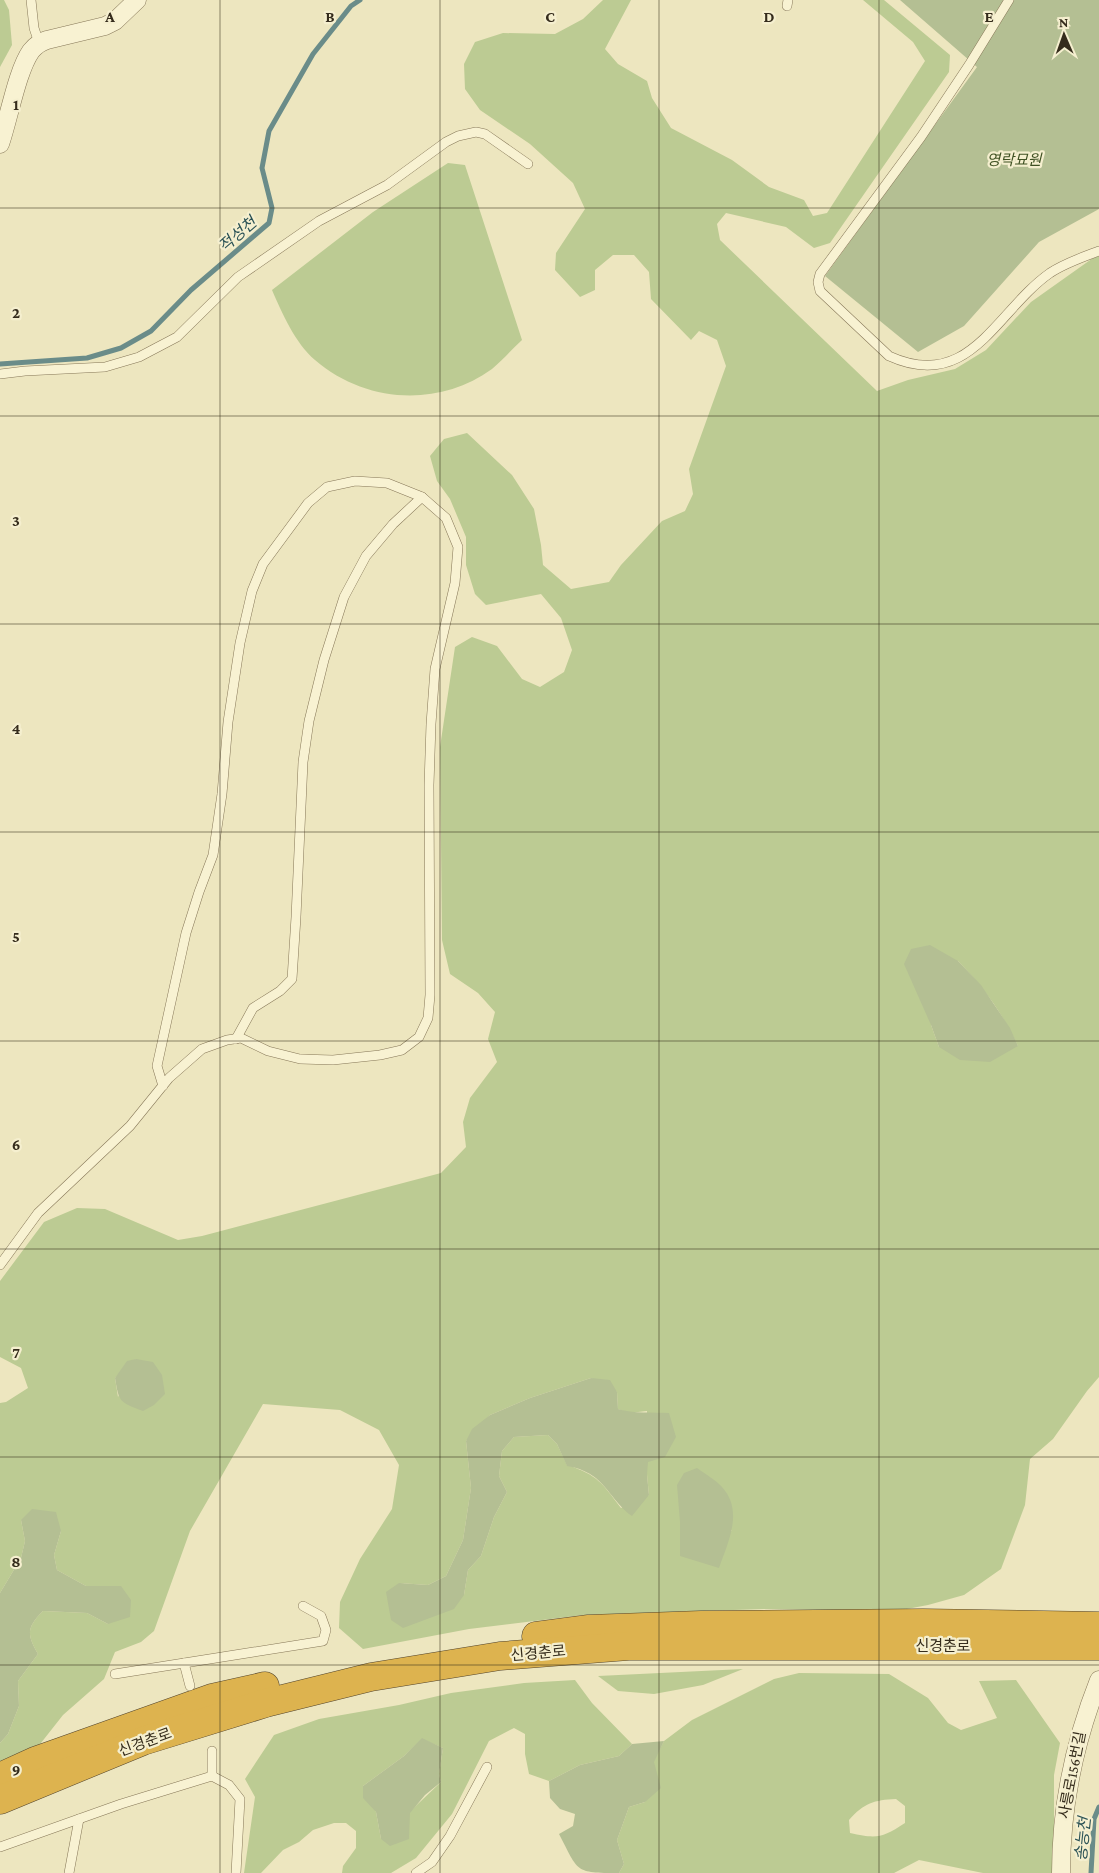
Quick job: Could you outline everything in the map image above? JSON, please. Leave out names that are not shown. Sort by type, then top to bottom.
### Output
[{"type":"highway","name":"신경춘로","points":[[0,1777],[34,1761],[212,1698],[373,1661],[467,1645],[589,1629],[701,1626],[923,1634],[1099,1646]]},
{"type":"highway","name":"신경춘로","points":[[0,1800],[143,1741],[266,1703],[371,1677],[500,1656],[628,1646],[1099,1626]]},
{"type":"street","points":[[0,144],[24,65],[32,49],[39,43],[105,26],[115,21],[137,0]]},
{"type":"street","name":"사릉로156번길","points":[[1061,1873],[1062,1821],[1070,1768],[1082,1723],[1099,1680]]},
{"type":"lane","points":[[31,0],[34,28],[39,43]]},
{"type":"lane","points":[[1009,0],[969,65],[921,136],[820,274],[818,282],[820,291],[889,356],[917,366],[933,366],[949,362],[964,355],[981,343],[1032,288],[1051,273],[1072,261],[1099,251]]},
{"type":"lane","points":[[0,374],[105,367],[139,357],[177,337],[238,277],[319,221],[387,185],[446,142],[458,136],[476,132],[486,134],[528,164]]},
{"type":"lane","points":[[0,1265],[38,1213],[130,1126],[163,1086],[169,1078],[202,1049],[241,1038],[268,1051],[300,1059],[333,1060],[380,1055],[402,1050],[419,1037],[428,1018],[430,995],[430,785],[431,724],[435,668],[456,583],[458,547],[446,518],[422,497],[387,483],[354,481],[327,486],[308,503],[263,564],[252,591],[240,643],[228,722],[222,794],[213,855],[186,933],[157,1066],[163,1086]]},
{"type":"lane","points":[[236,1039],[253,1008],[280,991],[292,979],[303,762],[309,721],[324,660],[344,597],[366,556],[393,524],[422,497]]},
{"type":"lane","points":[[115,1674],[323,1642],[326,1630],[321,1616],[303,1606]]},
{"type":"lane","points":[[184,1663],[190,1686]]},
{"type":"lane","points":[[212,1750],[212,1776]]},
{"type":"lane","points":[[416,1873],[432,1862],[450,1836],[487,1767]]},
{"type":"lane","points":[[0,1847],[122,1804],[212,1776],[229,1785],[240,1799],[236,1873]]},
{"type":"lane","points":[[69,1873],[79,1819]]},
{"type":"green space","points":[[0,0],[4,0],[9,10],[12,45],[0,67]]},
{"type":"green space","points":[[603,0],[631,0],[605,49],[618,64],[647,81],[652,98],[671,128],[732,160],[769,187],[804,200],[813,216],[827,213],[925,61],[913,42],[863,0],[884,0],[950,55],[949,72],[830,243],[814,248],[786,227],[726,213],[717,224],[720,240],[877,391],[908,380],[955,369],[986,350],[1031,302],[1093,258],[1099,256],[1099,1377],[1053,1439],[1030,1459],[1025,1505],[1001,1569],[964,1595],[896,1611],[764,1609],[583,1615],[469,1629],[363,1649],[339,1628],[340,1602],[360,1559],[392,1509],[399,1465],[379,1430],[340,1410],[263,1404],[190,1531],[154,1631],[141,1642],[115,1652],[104,1679],[63,1715],[37,1748],[0,1764],[0,1743],[8,1734],[19,1706],[18,1681],[38,1654],[30,1637],[31,1627],[37,1617],[43,1611],[87,1613],[108,1624],[99,1586],[86,1586],[57,1570],[54,1555],[61,1531],[21,1520],[25,1541],[21,1558],[0,1593],[0,1403],[6,1402],[28,1388],[21,1368],[0,1357],[0,1281],[44,1222],[77,1208],[105,1209],[178,1240],[202,1236],[441,1173],[466,1147],[463,1122],[470,1098],[497,1062],[488,1039],[495,1012],[478,993],[450,974],[442,940],[440,747],[455,647],[472,637],[497,646],[522,679],[540,687],[564,672],[572,650],[561,618],[541,594],[486,605],[475,594],[466,565],[466,537],[450,499],[437,481],[430,456],[444,439],[467,433],[512,475],[534,509],[543,565],[571,589],[609,582],[621,565],[662,521],[685,511],[693,494],[689,469],[726,366],[717,340],[699,331],[691,340],[651,299],[649,272],[634,255],[613,255],[595,270],[595,290],[580,297],[555,270],[556,253],[585,209],[573,183],[530,144],[480,110],[465,89],[464,64],[475,42],[503,33],[555,34],[583,19]],"holes":[[[958,961],[977,981],[992,1001],[1018,1046],[939,1047],[931,1025]],[[136,1359],[118,1397],[115,1378]],[[591,1378],[617,1392],[618,1409],[629,1413],[647,1411],[647,1475],[649,1495],[621,1508],[609,1492],[593,1476],[567,1465],[557,1444],[548,1435],[514,1437],[502,1451],[499,1476],[507,1492],[494,1517],[481,1556],[468,1570],[464,1595],[399,1583],[428,1585],[446,1576],[463,1540],[471,1488],[466,1441],[490,1415],[530,1398]],[[680,1522],[732,1530],[680,1556]]]},
{"type":"green space","name":"영락묘원","points":[[900,0],[1099,0],[1099,209],[1039,242],[964,326],[918,352],[825,276],[977,67]]},
{"type":"green space","points":[[448,163],[465,165],[522,340],[492,369],[471,382],[449,390],[425,395],[402,395],[379,392],[356,385],[335,374],[308,353],[290,327],[272,290],[373,212]]},
{"type":"green space","points":[[930,945],[958,961],[981,985],[1010,1028],[1018,1046],[990,1062],[960,1060],[939,1047],[904,964],[911,949]]},
{"type":"green space","points":[[136,1359],[153,1362],[162,1375],[165,1394],[154,1405],[143,1411],[125,1403],[119,1397],[115,1378],[127,1361]]},
{"type":"green space","points":[[591,1378],[610,1380],[617,1392],[618,1409],[624,1411],[669,1413],[676,1437],[665,1457],[648,1462],[649,1495],[632,1516],[593,1476],[582,1470],[567,1466],[557,1444],[548,1435],[514,1437],[502,1451],[499,1476],[507,1492],[494,1517],[481,1556],[468,1570],[464,1595],[454,1609],[403,1628],[391,1620],[386,1592],[399,1583],[428,1585],[446,1576],[463,1540],[471,1488],[466,1441],[472,1429],[490,1415],[530,1398]]},
{"type":"green space","points":[[697,1468],[714,1479],[722,1487],[729,1496],[732,1506],[733,1516],[730,1537],[719,1568],[680,1556],[677,1485],[684,1473]]},
{"type":"green space","points":[[32,1509],[56,1512],[61,1531],[54,1555],[57,1570],[86,1586],[121,1586],[131,1600],[130,1617],[108,1624],[87,1613],[43,1611],[37,1617],[30,1632],[30,1637],[38,1654],[18,1681],[19,1706],[8,1734],[0,1743],[0,1593],[21,1558],[25,1541],[21,1520]]},
{"type":"green space","points":[[743,1669],[703,1685],[654,1694],[618,1691],[598,1676]]},
{"type":"green space","points":[[799,1673],[889,1674],[928,1698],[948,1723],[961,1730],[997,1718],[979,1681],[1016,1680],[1060,1743],[1054,1775],[1054,1873],[983,1873],[919,1860],[894,1873],[619,1873],[624,1864],[617,1840],[629,1807],[645,1802],[653,1762],[664,1741],[692,1720],[774,1679]],"holes":[[[896,1799],[905,1806],[905,1823],[890,1832],[879,1836],[850,1833],[849,1820],[865,1806],[881,1800]]]},
{"type":"green space","points":[[575,1680],[592,1703],[632,1744],[619,1756],[580,1765],[549,1781],[529,1774],[525,1754],[525,1734],[514,1728],[489,1741],[452,1814],[416,1858],[391,1873],[342,1873],[343,1866],[356,1848],[356,1831],[346,1823],[334,1823],[313,1830],[299,1842],[283,1850],[261,1873],[244,1873],[255,1797],[245,1779],[274,1735],[319,1719],[399,1705],[451,1693],[524,1683]],"holes":[[[422,1739],[443,1748],[439,1774],[441,1782],[381,1839],[376,1812],[363,1786],[404,1756]]]},
{"type":"green space","points":[[422,1738],[443,1748],[439,1774],[441,1782],[425,1795],[410,1813],[409,1839],[390,1846],[381,1839],[376,1812],[363,1798],[363,1786],[404,1756]]},
{"type":"green space","points":[[664,1741],[654,1762],[661,1788],[645,1802],[629,1807],[617,1840],[624,1864],[619,1873],[593,1872],[580,1868],[570,1856],[559,1834],[573,1826],[575,1814],[560,1809],[550,1798],[549,1781],[580,1765],[619,1756],[632,1744]]},
{"type":"waterway","name":"적성천","points":[[0,364],[87,358],[121,348],[151,331],[191,290],[269,223],[272,208],[262,168],[269,131],[313,54],[351,6],[360,0]]},
{"type":"waterway","name":"송능천","points":[[1091,1873],[1094,1819],[1099,1807]]}]
